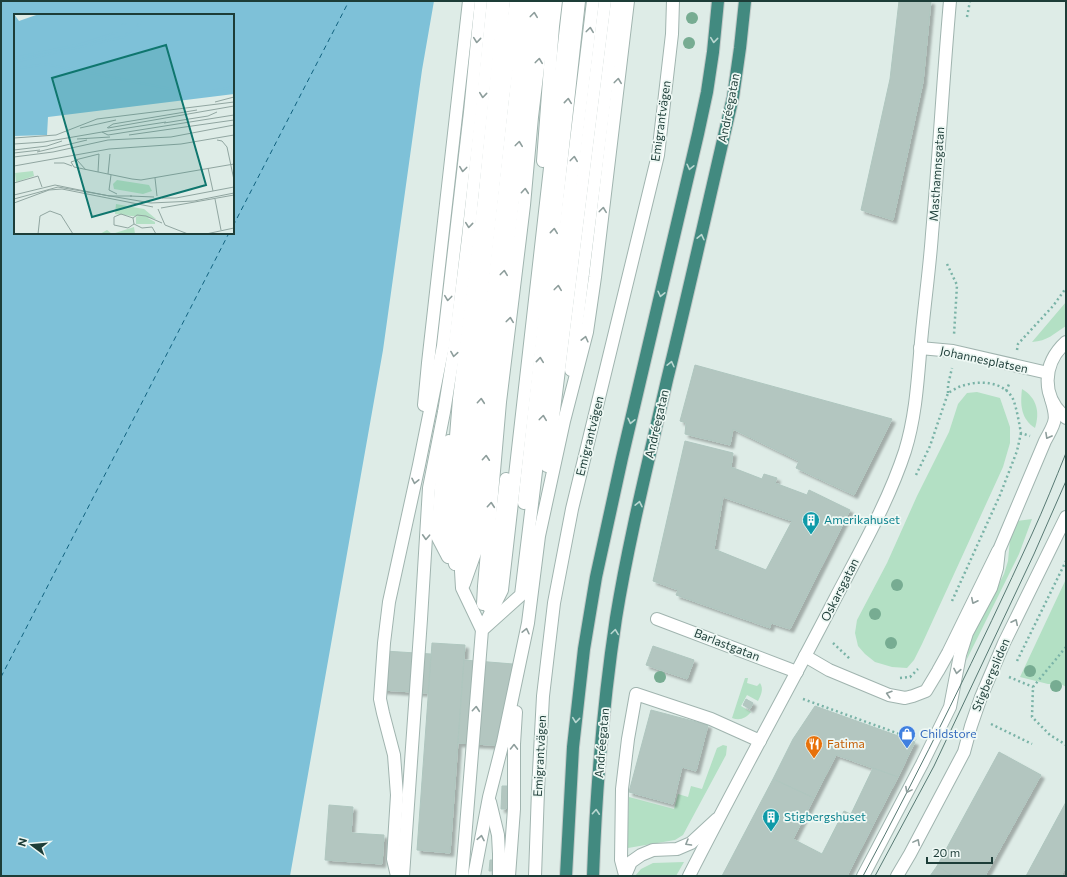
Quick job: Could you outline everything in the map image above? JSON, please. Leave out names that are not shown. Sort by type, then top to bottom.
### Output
[{"type":"highway","name":"Andréegatan","points":[[566,876],[573,747],[584,649],[596,577],[707,92],[718,1]]},
{"type":"highway","name":"Andréegatan","points":[[593,876],[601,744],[607,684],[617,616],[647,467],[733,97],[745,1]]},
{"type":"street","points":[[419,465],[428,363],[469,1]]},
{"type":"street","points":[[397,876],[393,859],[397,795],[394,755],[380,699],[384,644],[389,602],[443,346],[470,112],[481,1]]},
{"type":"street","points":[[403,876],[429,488],[444,412],[454,350],[493,1]]},
{"type":"street","points":[[482,630],[462,588],[459,537],[459,398],[484,200],[504,1]]},
{"type":"street","points":[[462,588],[459,537],[470,399],[503,99],[516,1]]},
{"type":"street","points":[[459,537],[481,400],[526,1]]},
{"type":"street","points":[[459,537],[490,400],[536,1]]},
{"type":"street","points":[[493,588],[500,402],[523,213],[532,117],[546,1]]},
{"type":"street","points":[[482,630],[493,588],[540,206],[556,1]]},
{"type":"street","points":[[462,876],[482,630],[493,588],[569,1]]},
{"type":"street","points":[[518,594],[579,1]]},
{"type":"street","points":[[482,630],[518,594],[593,1]]},
{"type":"street","points":[[474,876],[489,797],[503,742],[528,623],[605,1]]},
{"type":"street","points":[[564,421],[617,1]]},
{"type":"street","points":[[539,536],[564,421],[587,332],[628,1]]},
{"type":"street","name":"Emigrantvägen","points":[[535,876],[543,696],[554,603],[572,509],[658,155],[672,34],[672,1]]},
{"type":"street","name":"Masthamnsgatan","points":[[920,348],[932,236],[950,1]]},
{"type":"street","points":[[805,656],[829,670],[889,695],[905,698],[926,691],[948,653],[999,550],[1045,441],[1054,425],[1056,414],[1048,387],[1048,373],[1052,360],[1059,348],[1066,342]]},
{"type":"street","name":"Johannesplatsen","points":[[920,348],[953,351],[1048,373]]},
{"type":"street","name":"Oskarsgatan","points":[[690,876],[718,819],[797,672],[880,512],[896,476],[912,425],[916,402],[920,348]]},
{"type":"street","points":[[1051,399],[1055,407],[1066,418]]},
{"type":"street","name":"Stigbergsliden","points":[[897,876],[964,752],[981,697],[1004,643],[1066,517]]},
{"type":"street","points":[[863,876],[950,707],[960,655],[967,633],[991,588],[997,568],[999,550]]},
{"type":"street","name":"Barlastgatan","points":[[657,619],[797,672]]},
{"type":"street","points":[[509,876],[514,809],[514,744],[518,669]]},
{"type":"street","points":[[625,875],[621,860],[622,789],[628,739],[636,694],[711,719],[760,741]]},
{"type":"street","points":[[489,797],[498,835],[499,876]]},
{"type":"street","name":"Oskarsgatan","points":[[625,875],[631,862],[641,855],[653,850],[677,849],[690,843],[718,819]]},
{"type":"street","points":[[477,860],[480,876]]},
{"type":"path","points":[[967,24],[970,1]]},
{"type":"path","points":[[946,260],[957,285],[952,368],[948,393]]},
{"type":"path","points":[[952,603],[1000,494],[1017,451],[1021,433],[1019,422],[1012,399],[1006,391],[1018,344],[1053,306],[1066,288]]},
{"type":"path","points":[[1021,433],[1045,441]]},
{"type":"path","points":[[1016,663],[1066,561]]},
{"type":"path","points":[[833,644],[851,660]]},
{"type":"path","points":[[1066,647],[1033,687],[1032,717],[1050,735],[1066,745]]},
{"type":"path","points":[[899,679],[910,677],[919,668]]},
{"type":"path","points":[[1009,677],[1033,687]]},
{"type":"path","points":[[803,699],[920,742]]},
{"type":"path","points":[[991,724],[1032,744]]},
{"type":"green space","points":[[1066,302],[1066,326],[1046,339],[1032,342]]},
{"type":"green space","points":[[1022,389],[1031,397],[1036,406],[1037,416],[1035,428],[1030,424],[1022,411]]},
{"type":"green space","points":[[977,392],[1000,398],[1010,427],[1010,443],[1003,467],[914,660],[907,668],[892,667],[875,662],[858,646],[855,633],[857,620],[887,563],[917,496],[949,432],[958,404],[967,393]]},
{"type":"green space","points":[[1032,519],[1019,554],[966,661],[975,630],[1004,574],[1008,561],[1010,539],[1017,521]]},
{"type":"green space","points":[[1066,579],[1066,687],[1061,684],[1048,684],[1020,677]]},
{"type":"green space","points":[[745,678],[748,678],[747,683],[757,686],[760,683],[762,692],[758,701],[747,695],[741,706],[751,712],[743,718],[735,719],[732,718]]},
{"type":"green space","points":[[723,745],[727,746],[726,755],[683,835],[675,840],[627,849],[629,797],[674,809],[678,794],[688,797],[691,786],[702,789],[717,748]]},
{"type":"green space","points":[[684,862],[676,876],[635,876],[641,869],[653,863]]},
{"type":"water","points":[[1,1],[434,1],[422,70],[383,350],[290,876],[1,876]]},
{"type":"building","points":[[899,1],[931,1],[923,82],[893,220],[861,210],[890,79]]},
{"type":"building","points":[[695,365],[892,419],[854,495],[796,468],[799,461],[733,429],[730,445],[685,434],[686,423],[680,421]]},
{"type":"building","name":"Amerikahuset","points":[[685,441],[733,453],[731,467],[762,479],[764,474],[777,478],[775,483],[807,495],[809,490],[850,510],[790,629],[771,623],[770,628],[676,595],[678,590],[653,581]],"holes":[[[723,497],[792,521],[766,570],[714,549]]]},
{"type":"building","points":[[432,643],[465,645],[450,853],[417,850]]},
{"type":"building","points":[[653,646],[694,660],[687,679],[646,665]]},
{"type":"building","points":[[385,651],[431,654],[428,693],[382,690]]},
{"type":"building","points":[[464,660],[513,664],[507,746],[458,743]]},
{"type":"building","points":[[746,699],[753,703],[750,709],[743,705]]},
{"type":"building","points":[[815,706],[915,742],[898,777],[836,755],[814,798],[773,779],[793,739]]},
{"type":"building","points":[[651,710],[708,725],[696,771],[682,767],[673,804],[629,792]]},
{"type":"building","points":[[999,752],[1041,775],[985,876],[953,876],[937,866]]},
{"type":"building","points":[[873,768],[898,777],[873,825],[851,814]]},
{"type":"building","name":"Stigbergshuset","points":[[773,779],[814,798],[793,839],[822,854],[844,811],[873,825],[847,876],[722,876]]},
{"type":"building","points":[[502,786],[507,786],[506,809],[501,809]]},
{"type":"building","points":[[1066,802],[1066,866],[1061,876],[1026,876]]},
{"type":"building","points":[[329,805],[353,807],[351,833],[384,835],[382,864],[325,860]]},
{"type":"building","points":[[490,860],[495,860],[494,871],[489,871]]},
{"type":"building","points":[[937,866],[953,876],[930,876]]},
{"type":"ferry route","points":[[234,224],[349,1]]},
{"type":"ferry route","points":[[1,677],[228,234]]},
{"type":"tram line","points":[[863,876],[971,664],[1036,524],[1066,453]]},
{"type":"tram line","points":[[875,876],[934,766],[1034,554],[1066,481]]},
{"type":"place","name":"Amerikahuset","points":[[811,535]]},
{"type":"place","name":"Childstore","points":[[907,749]]},
{"type":"place","name":"Fatima","points":[[814,759]]},
{"type":"place","name":"Stigbergshuset","points":[[771,832]]}]
